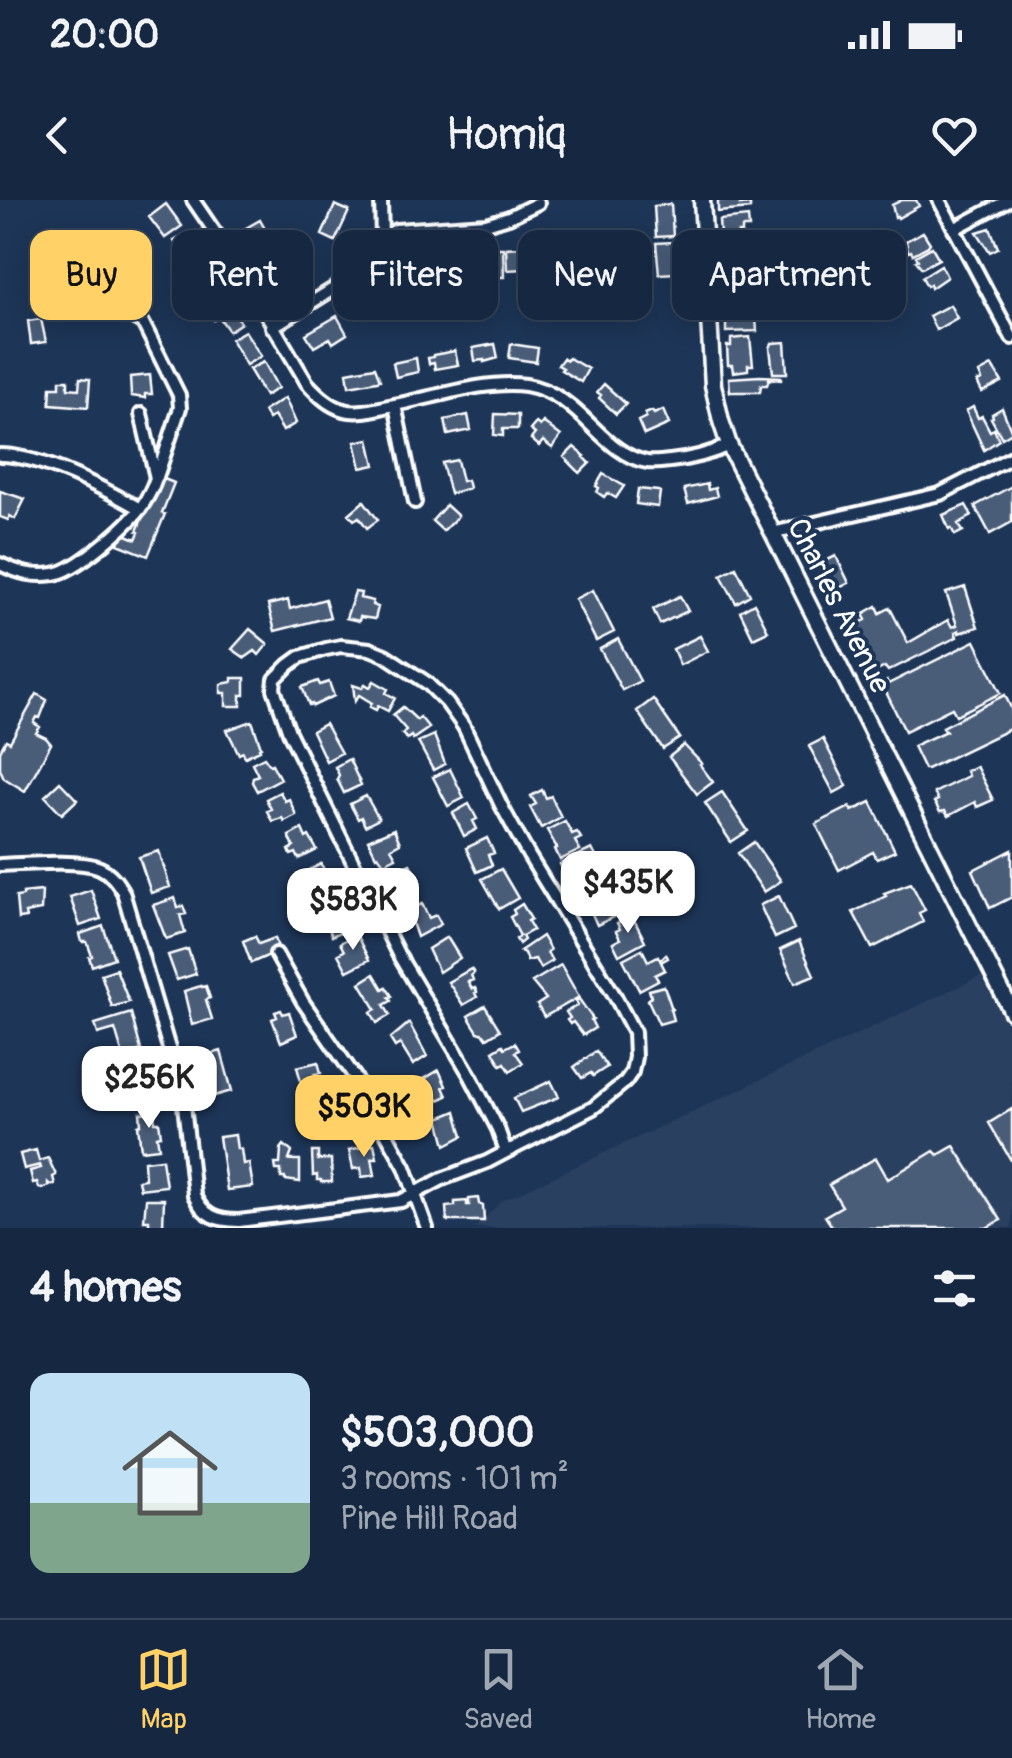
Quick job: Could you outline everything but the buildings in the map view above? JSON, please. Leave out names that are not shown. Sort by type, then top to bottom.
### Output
[{"type":"street","points":[[193,200],[236,263],[307,383],[321,398],[342,410],[395,405],[509,384],[548,392],[572,406],[613,445],[649,463],[687,460],[729,445]]},
{"type":"street","points":[[381,200],[382,230]]},
{"type":"street","name":"Charles Avenue","points":[[702,200],[713,384],[729,445],[1012,1012]]},
{"type":"street","points":[[939,200],[1012,338]]},
{"type":"street","points":[[954,229],[1009,200]]},
{"type":"street","points":[[396,230],[486,224],[538,203]]},
{"type":"street","points":[[272,327],[333,289]]},
{"type":"street","points":[[0,564],[29,575],[58,574],[76,566],[140,509],[156,478],[180,408],[179,395],[138,320]]},
{"type":"street","points":[[395,405],[415,502]]},
{"type":"street","points":[[142,414],[156,478]]},
{"type":"street","points":[[0,455],[38,461],[140,509]]},
{"type":"street","points":[[772,533],[940,494],[1012,457]]},
{"type":"street","points":[[0,865],[86,864],[103,869],[123,892],[183,1096],[194,1195],[208,1215],[239,1221],[401,1200],[506,1152],[593,1108],[632,1072],[634,1032],[500,806],[464,726],[447,702],[385,655],[341,646],[300,658],[282,670],[274,684],[289,732],[398,954],[470,1075],[506,1152]]},
{"type":"street","points":[[276,954],[303,1002],[355,1077],[404,1167],[426,1228]]},
{"type":"shaded area","points":[[981,976],[1012,1035],[1012,1228],[475,1228],[502,1201]]}]
